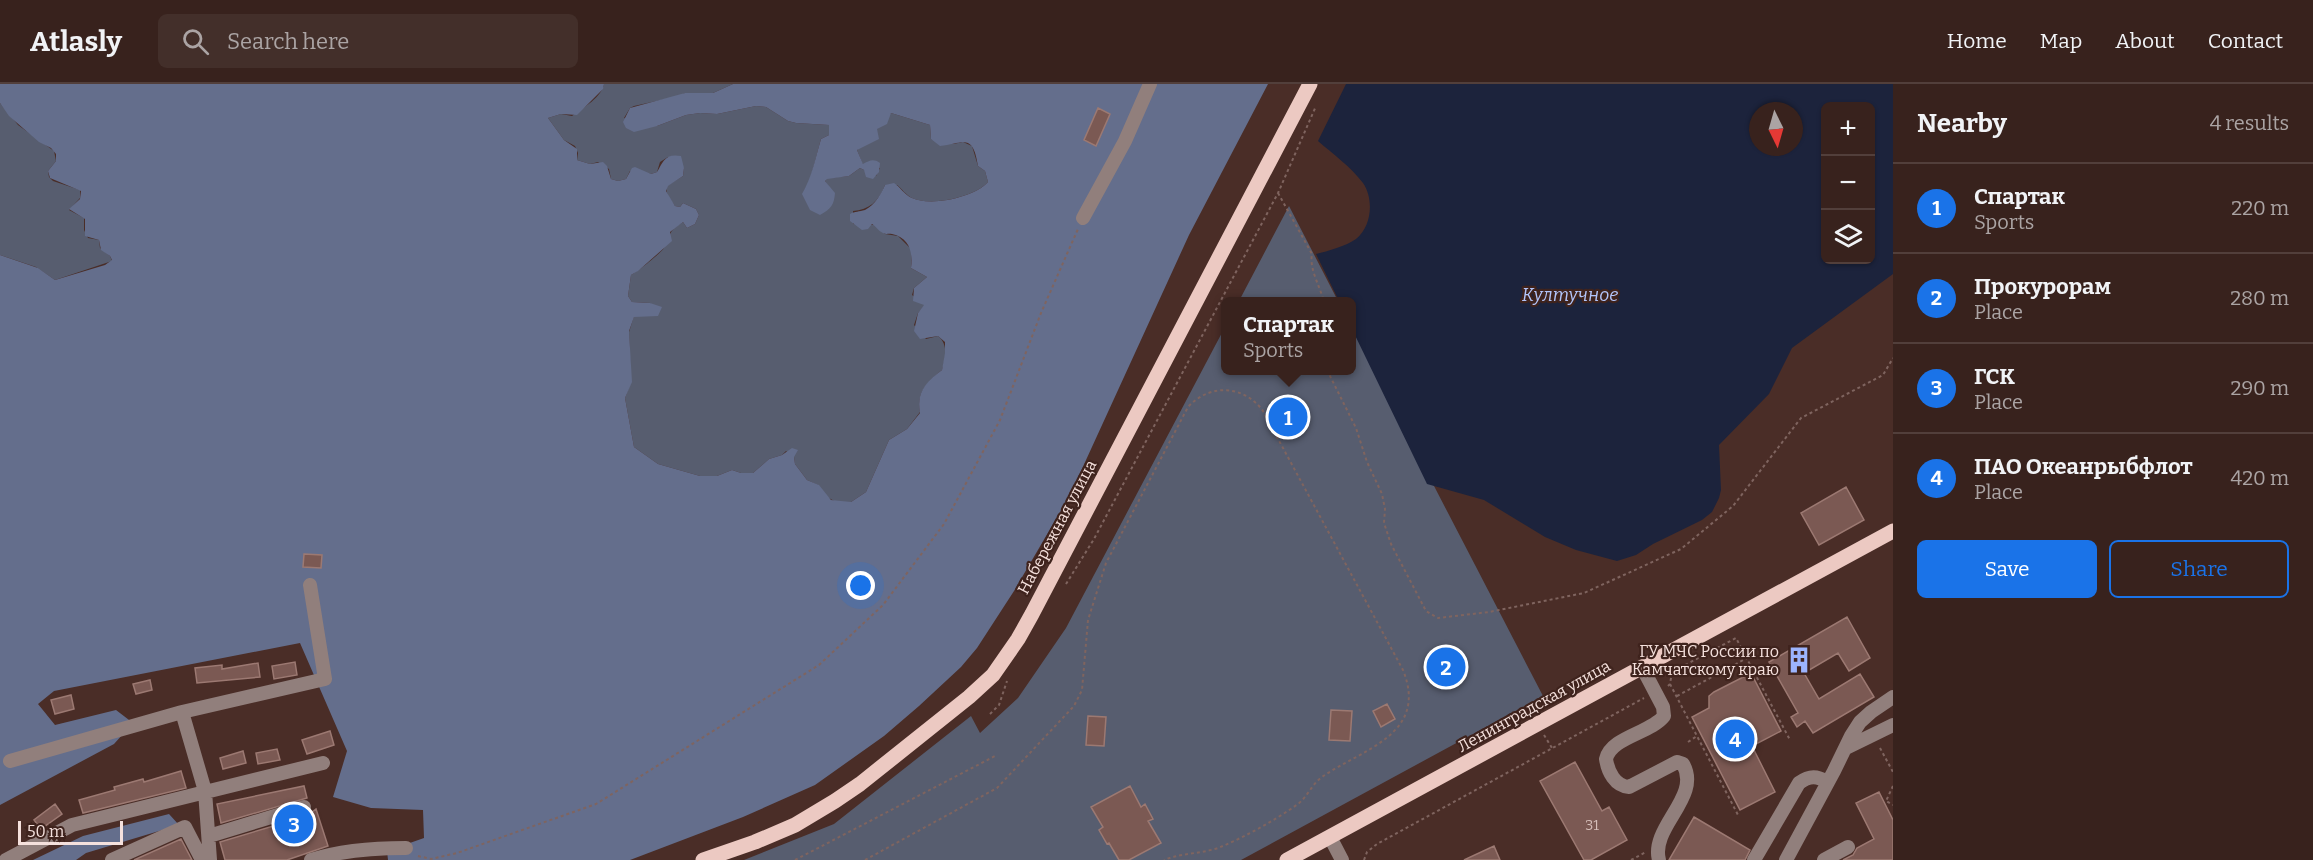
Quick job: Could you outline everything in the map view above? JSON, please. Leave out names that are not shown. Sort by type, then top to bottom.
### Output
[{"type":"main road","name":"Набережная улица","points":[[703,860],[795,825],[835,801],[969,697],[1003,663],[1032,614],[1310,84]]},
{"type":"main road","name":"Ленинградская улица","points":[[1287,860],[1893,531]]},
{"type":"street","points":[[1083,218],[1125,141],[1150,84]]},
{"type":"street","points":[[10,761],[182,712],[325,679],[310,585]]},
{"type":"street","points":[[1642,667],[1656,692],[1664,712],[1663,719],[1611,748],[1606,759],[1616,783],[1622,787],[1629,787],[1677,762],[1683,764],[1686,769],[1681,801],[1659,841],[1659,860]]},
{"type":"street","points":[[1786,860],[1860,722],[1893,697]]},
{"type":"street","points":[[182,712],[205,792],[209,836],[207,844],[210,860]]},
{"type":"street","points":[[1846,748],[1893,725]]},
{"type":"street","points":[[6,860],[72,825],[323,764]]},
{"type":"street","points":[[1754,860],[1799,783],[1814,776],[1828,782]]},
{"type":"street","points":[[209,836],[304,807]]},
{"type":"street","points":[[112,860],[185,827],[202,860]]},
{"type":"street","points":[[1330,837],[1342,860]]},
{"type":"street","points":[[1824,860],[1848,847]]},
{"type":"street","points":[[311,860],[327,855],[369,849],[410,851]]},
{"type":"path","points":[[1223,297],[1278,193],[1316,106]]},
{"type":"path","points":[[1278,193],[1312,254],[1310,262],[1323,297]]},
{"type":"path","points":[[410,851],[431,858],[457,853],[596,804],[819,665],[883,605],[944,524],[1000,420],[1041,313],[1083,218]]},
{"type":"path","points":[[1060,592],[1094,538],[1221,300]]},
{"type":"path","points":[[1330,375],[1349,413],[1367,462],[1382,494],[1385,509],[1384,523],[1390,544],[1426,611],[1438,618],[1489,612],[1584,593],[1681,549],[1733,506],[1801,418],[1883,375],[1893,358]]},
{"type":"path","points":[[865,860],[993,791],[1074,706],[1082,690],[1088,620],[1106,563],[1188,407],[1206,393],[1231,390],[1249,396],[1263,411],[1402,670],[1408,687],[1407,703],[1403,720],[1391,736],[1321,778],[1301,801],[1285,812],[1218,847],[1164,860]]},
{"type":"path","points":[[1738,815],[1670,684],[1672,672],[1736,638],[1790,741]]},
{"type":"path","points":[[1677,696],[1747,658]]},
{"type":"path","points":[[990,714],[999,705],[1008,679]]},
{"type":"path","points":[[1364,860],[1367,852],[1377,844],[1670,684]]},
{"type":"path","points":[[1544,735],[1552,748]]},
{"type":"path","points":[[1872,735],[1893,772]]},
{"type":"path","points":[[1688,742],[1697,736]]},
{"type":"path","points":[[795,860],[997,755]]},
{"type":"path","points":[[1893,786],[1886,801],[1893,805]]},
{"type":"shaded area","points":[[0,84],[604,84],[603,89],[577,115],[561,114],[548,118],[564,140],[577,149],[577,160],[590,164],[603,162],[607,166],[611,179],[618,181],[626,179],[632,168],[635,167],[651,174],[657,172],[668,157],[681,156],[683,176],[668,186],[666,191],[675,206],[680,207],[683,203],[696,209],[699,215],[695,224],[687,228],[683,222],[670,232],[672,241],[631,275],[628,296],[632,302],[650,303],[662,307],[658,316],[634,317],[629,331],[632,382],[625,398],[634,447],[658,464],[700,476],[717,476],[732,470],[753,473],[769,459],[782,455],[792,448],[798,450],[794,457],[795,464],[807,480],[819,485],[831,500],[851,502],[866,492],[889,440],[907,429],[920,413],[921,393],[931,379],[942,370],[945,342],[938,336],[920,339],[914,331],[918,313],[924,305],[913,301],[914,288],[927,277],[911,268],[909,247],[903,239],[881,232],[872,224],[868,229],[862,230],[850,221],[850,214],[869,208],[885,185],[894,183],[909,197],[920,201],[941,201],[973,192],[988,182],[985,171],[978,166],[973,149],[966,142],[940,146],[931,139],[930,125],[891,113],[887,124],[877,129],[879,139],[857,150],[863,164],[873,160],[880,163],[879,172],[873,179],[866,177],[864,170],[860,168],[849,176],[827,179],[825,181],[835,193],[835,197],[833,204],[820,215],[810,210],[802,194],[811,174],[821,139],[829,135],[829,125],[788,121],[766,107],[756,106],[717,114],[686,115],[634,132],[626,128],[623,122],[630,108],[685,93],[713,93],[733,84],[1268,84],[1189,235],[1070,495],[1014,591],[977,648],[961,667],[919,706],[884,736],[815,785],[743,817],[630,860],[388,860],[387,851],[424,838],[423,810],[371,808],[333,797],[347,751],[300,643],[54,691],[38,704],[55,725],[116,710],[133,723],[114,744],[0,805],[0,255],[38,268],[55,280],[105,265],[112,260],[101,250],[99,240],[85,236],[85,219],[69,209],[80,199],[81,191],[50,178],[48,171],[56,161],[56,154],[9,116],[0,103]]},
{"type":"shaded area","points":[[604,84],[733,84],[713,93],[685,93],[634,106],[624,118],[657,126],[686,115],[717,114],[756,106],[766,107],[788,121],[829,125],[829,135],[821,139],[804,191],[829,187],[825,181],[827,178],[849,176],[860,168],[876,176],[880,168],[863,165],[857,150],[891,113],[930,125],[931,139],[953,144],[963,142],[972,146],[978,166],[985,171],[988,182],[973,192],[941,201],[920,201],[912,198],[897,185],[885,185],[873,204],[853,211],[853,224],[875,225],[885,234],[898,236],[912,250],[911,268],[927,277],[914,288],[912,295],[925,305],[918,313],[914,325],[926,339],[938,336],[944,344],[945,352],[942,370],[927,384],[921,394],[920,412],[907,429],[889,440],[866,492],[851,502],[836,502],[827,497],[818,485],[807,480],[795,464],[794,457],[786,451],[782,455],[769,459],[753,473],[732,470],[717,476],[700,476],[658,464],[634,447],[625,398],[631,382],[629,332],[634,316],[658,316],[650,303],[632,302],[628,296],[631,275],[662,250],[674,228],[683,222],[687,228],[695,224],[699,215],[696,209],[683,203],[680,207],[675,206],[668,196],[667,186],[683,176],[684,168],[668,157],[660,162],[657,172],[651,174],[630,171],[626,179],[618,181],[611,179],[609,169],[598,162],[590,164],[577,160],[578,153],[575,146],[564,140],[548,118],[561,114],[572,116],[596,98]]},
{"type":"shaded area","points":[[0,103],[18,125],[54,151],[56,161],[48,171],[49,177],[53,181],[80,190],[80,198],[69,210],[84,218],[84,230],[88,238],[99,240],[100,248],[110,256],[112,261],[55,280],[36,267],[0,255]]},
{"type":"shaded area","points":[[1289,206],[1336,297],[1241,297]]},
{"type":"shaded area","points":[[1221,335],[1221,375],[1356,375],[1356,336],[1543,696],[1241,860],[744,860],[834,824],[971,716],[980,733],[1018,698],[1066,628]]},
{"type":"shaded area","points":[[169,814],[179,825],[86,853],[76,860],[33,860],[83,836]]},
{"type":"water","name":"Култучное","points":[[1346,84],[1893,84],[1893,274],[1792,348],[1769,394],[1719,445],[1721,490],[1712,512],[1702,520],[1636,555],[1617,561],[1576,550],[1545,537],[1484,500],[1427,484],[1356,337],[1356,297],[1337,297],[1316,254],[1356,239],[1365,227],[1370,204],[1367,189],[1358,177],[1318,141]]},
{"type":"building","points":[[1098,108],[1110,114],[1096,146],[1084,140]]},
{"type":"building","points":[[1846,487],[1864,520],[1819,545],[1801,513]]},
{"type":"building","points":[[304,554],[322,555],[321,568],[303,567]]},
{"type":"building","name":"ГУ МЧС России по Камчатскому краю","points":[[1847,617],[1870,658],[1849,671],[1838,653],[1804,673],[1819,699],[1860,674],[1874,697],[1813,733],[1805,721],[1797,727],[1791,717],[1798,713],[1769,662]]},
{"type":"building","points":[[295,662],[297,675],[274,679],[272,666]]},
{"type":"building","points":[[258,663],[260,677],[197,683],[195,668],[222,665],[222,669]]},
{"type":"building","points":[[1751,673],[1781,731],[1752,746],[1775,792],[1740,810],[1692,717],[1709,708],[1709,696],[1714,692]]},
{"type":"building","points":[[150,680],[152,690],[136,694],[133,684]]},
{"type":"building","points":[[71,695],[74,709],[55,714],[51,700]]},
{"type":"building","points":[[1387,704],[1395,719],[1381,727],[1373,711]]},
{"type":"building","points":[[1331,710],[1352,711],[1350,741],[1329,740]]},
{"type":"building","points":[[1088,716],[1106,717],[1104,746],[1086,745]]},
{"type":"building","points":[[330,731],[334,745],[307,754],[302,740]]},
{"type":"building","points":[[277,749],[280,760],[258,764],[256,753]]},
{"type":"building","points":[[243,751],[246,763],[223,769],[220,758]]},
{"type":"building","points":[[1575,762],[1602,811],[1609,807],[1627,840],[1591,860],[1584,860],[1540,781]]},
{"type":"building","points":[[181,771],[186,788],[83,813],[79,800],[115,790],[114,787],[143,779],[144,782]]},
{"type":"building","points":[[304,786],[307,798],[221,823],[217,804]]},
{"type":"building","points":[[1130,786],[1141,807],[1145,804],[1153,819],[1148,821],[1161,843],[1129,860],[1119,860],[1099,830],[1103,827],[1091,807]]},
{"type":"building","points":[[1879,792],[1893,820],[1893,860],[1843,860],[1853,855],[1857,848],[1874,839],[1856,803]]},
{"type":"building","points":[[55,804],[62,814],[41,829],[34,820]]},
{"type":"building","points":[[316,809],[328,846],[287,860],[225,860],[220,842],[307,816]]},
{"type":"building","points":[[1694,817],[1750,850],[1745,860],[1669,860]]},
{"type":"building","points":[[181,839],[192,860],[134,860]]},
{"type":"building","points":[[1494,846],[1500,860],[1464,860]]},
{"type":"place","name":"Спартак","points":[[1288,417]]},
{"type":"place","name":"ГУ МЧС России по Камчатскому краю","points":[[1799,660]]},
{"type":"place","name":"Прокурорам","points":[[1446,667]]},
{"type":"place","name":"ПАО Океанрыбфлот","points":[[1735,739]]},
{"type":"place","name":"ГСК","points":[[294,824]]}]
